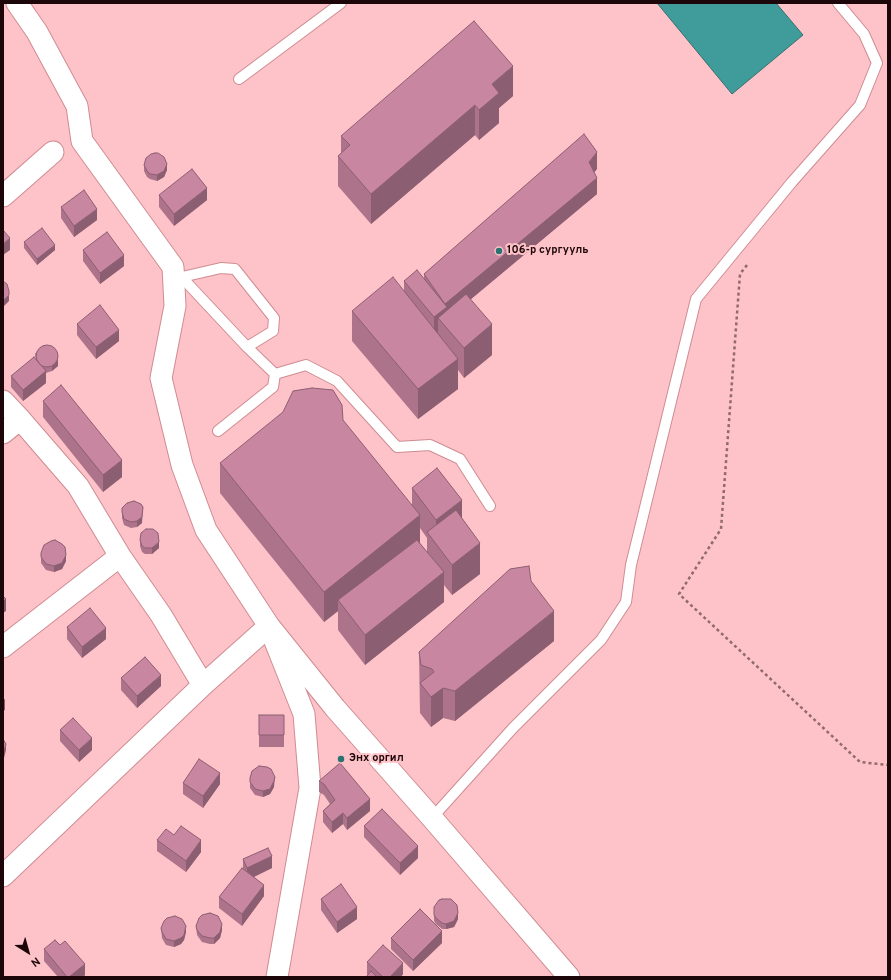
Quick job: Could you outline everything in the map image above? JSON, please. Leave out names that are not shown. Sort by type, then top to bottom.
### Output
[{"type":"street","points":[[17,3],[37,32],[77,106],[82,141],[177,272],[175,306],[161,378],[182,465],[206,530],[270,626],[335,708],[569,977]]},
{"type":"street","points":[[3,196],[53,152]]},
{"type":"street","points":[[3,401],[78,486],[120,556],[162,615],[203,685]]},
{"type":"street","points":[[3,433],[20,419]]},
{"type":"street","points":[[3,647],[120,556]]},
{"type":"street","points":[[3,876],[203,685],[270,626]]},
{"type":"street","points":[[270,626],[304,714],[310,788],[277,977]]},
{"type":"lane","points":[[239,79],[341,3]]},
{"type":"lane","points":[[432,818],[513,728],[601,640],[626,602],[631,565],[696,299],[792,182],[860,105],[877,63],[864,34],[838,3]]},
{"type":"lane","points":[[177,272],[220,268],[235,269],[274,318],[273,331],[247,347]]},
{"type":"lane","points":[[177,272],[247,347],[275,374]]},
{"type":"lane","points":[[275,374],[306,365],[337,381],[398,447],[430,445],[460,459],[490,506]]},
{"type":"lane","points":[[218,431],[273,387],[275,374]]},
{"type":"path","points":[[750,262],[740,274],[720,529],[679,594],[860,762],[888,765]]},
{"type":"water","points":[[657,3],[776,3],[803,35],[732,94]]},
{"type":"building","points":[[474,21],[513,66],[492,84],[499,93],[479,110],[475,105],[371,194],[338,156],[350,145],[341,136]]},
{"type":"building","name":"106-р сургууль","points":[[584,134],[597,152],[589,162],[597,178],[445,304],[424,274]]},
{"type":"building","points":[[158,153],[164,157],[167,164],[164,171],[157,175],[150,174],[144,165],[146,158]]},
{"type":"building","points":[[192,169],[207,188],[174,214],[159,195]]},
{"type":"building","points":[[84,190],[97,209],[74,226],[61,207]]},
{"type":"building","points":[[42,228],[55,245],[37,259],[24,242]]},
{"type":"building","points":[[3,230],[10,238],[3,244]]},
{"type":"building","points":[[107,232],[124,255],[100,273],[83,250]]},
{"type":"building","points":[[417,270],[447,307],[434,317],[404,281]]},
{"type":"building","points":[[393,277],[458,359],[418,389],[352,311]]},
{"type":"building","points":[[3,281],[7,284],[9,295],[3,301]]},
{"type":"building","points":[[466,294],[492,324],[464,348],[438,318]]},
{"type":"building","points":[[100,305],[119,330],[96,347],[77,324]]},
{"type":"building","points":[[47,345],[55,348],[58,356],[55,364],[47,367],[39,364],[36,356],[39,348]]},
{"type":"building","points":[[34,357],[46,371],[23,390],[11,376]]},
{"type":"building","points":[[61,385],[122,460],[103,475],[43,401]]},
{"type":"building","points":[[312,388],[333,390],[342,405],[343,420],[420,515],[324,592],[220,463],[283,412],[293,391]]},
{"type":"building","points":[[437,468],[462,500],[436,520],[412,488]]},
{"type":"building","points":[[134,501],[141,504],[143,507],[142,517],[137,521],[131,522],[124,519],[122,508],[127,503]]},
{"type":"building","points":[[456,510],[480,543],[452,565],[427,532]]},
{"type":"building","points":[[146,529],[153,529],[158,533],[159,542],[152,548],[145,548],[142,546],[140,540],[141,533]]},
{"type":"building","points":[[55,540],[65,547],[66,555],[62,563],[54,566],[46,564],[41,557],[41,553],[44,545]]},
{"type":"building","points":[[417,540],[444,572],[365,635],[338,600]]},
{"type":"building","points":[[529,566],[531,581],[554,611],[455,691],[443,688],[431,697],[420,683],[434,672],[432,669],[421,665],[419,652],[510,569]]},
{"type":"building","points":[[90,608],[106,628],[82,647],[67,627]]},
{"type":"building","points":[[145,657],[161,675],[137,696],[121,678]]},
{"type":"building","points":[[259,715],[284,715],[284,735],[259,735]]},
{"type":"building","points":[[73,718],[92,738],[79,750],[60,730]]},
{"type":"building","points":[[3,739],[6,744],[3,753]]},
{"type":"building","points":[[199,759],[220,773],[203,796],[183,783]]},
{"type":"building","points":[[340,763],[370,799],[347,818],[343,813],[332,822],[323,811],[335,800],[324,784],[319,781]]},
{"type":"building","points":[[259,766],[271,769],[275,777],[270,789],[263,791],[255,789],[250,782],[252,771]]},
{"type":"building","points":[[382,809],[418,846],[400,863],[364,826]]},
{"type":"building","points":[[181,826],[201,840],[186,861],[157,840],[166,829],[174,835]]},
{"type":"building","points":[[268,848],[272,856],[247,868],[243,859]]},
{"type":"building","points":[[242,868],[264,885],[242,914],[219,897]]},
{"type":"building","points":[[341,884],[357,907],[337,922],[321,899]]},
{"type":"building","points":[[451,899],[457,905],[458,913],[454,921],[446,924],[442,923],[434,915],[434,907],[439,900]]},
{"type":"building","points":[[420,909],[442,931],[413,960],[391,938]]},
{"type":"building","points":[[210,913],[218,916],[222,924],[220,932],[214,938],[202,936],[197,930],[196,926],[202,915]]},
{"type":"building","points":[[175,916],[182,919],[186,926],[184,935],[174,941],[166,939],[161,928],[167,918]]},
{"type":"building","points":[[55,940],[60,945],[65,941],[85,964],[69,977],[67,977],[44,949]]},
{"type":"building","points":[[383,945],[403,963],[390,977],[383,977],[367,962]]},
{"type":"building","points":[[371,971],[377,977],[366,977]]},
{"type":"place","name":"106-р сургууль","points":[[499,251]]},
{"type":"place","name":"Энх оргил","points":[[341,759]]}]
